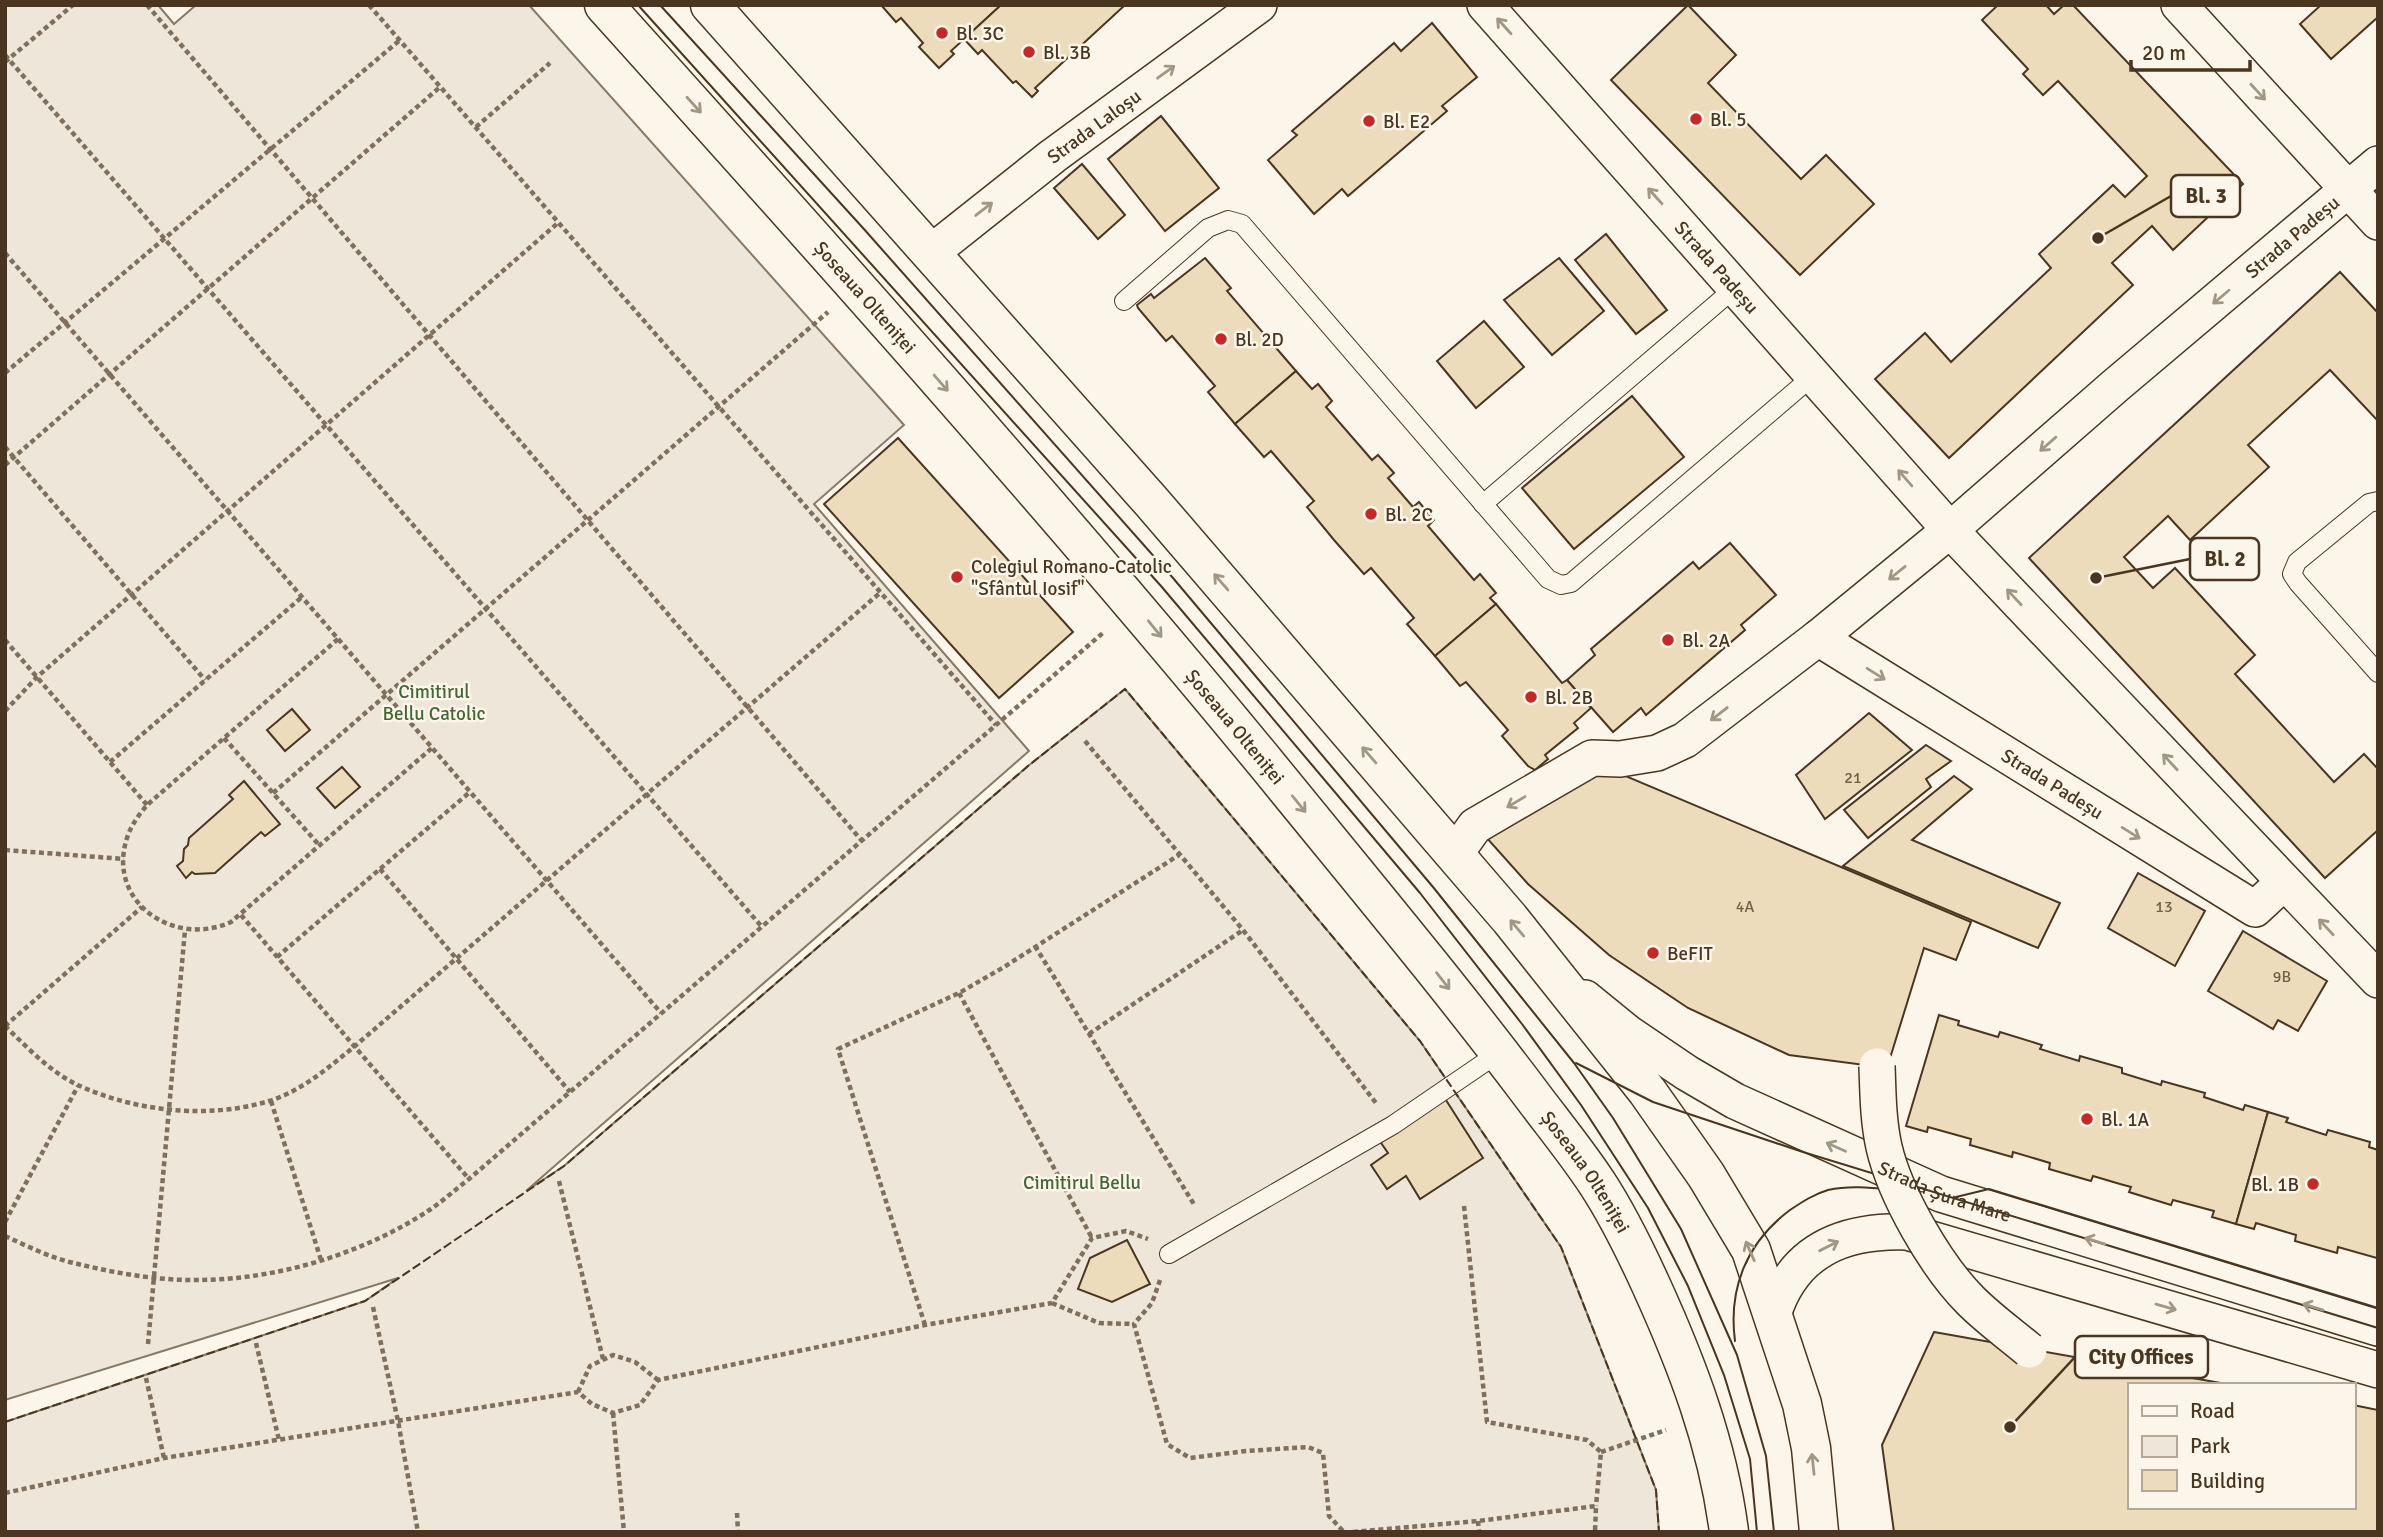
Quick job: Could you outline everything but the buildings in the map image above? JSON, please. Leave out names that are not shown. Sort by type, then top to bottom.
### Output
[{"type":"main road","name":"Șoseaua Olteniței","points":[[604,5],[888,322],[1135,606],[1500,1052],[1597,1182],[1636,1251],[1668,1323],[1718,1465],[1729,1532]]},
{"type":"main road","points":[[710,5],[1150,500],[1553,971],[1647,1091],[1706,1175],[1751,1250],[1802,1404],[1811,1448],[1819,1532]]},
{"type":"street","name":"Strada Laloșu","points":[[932,252],[1053,156],[1259,5]]},
{"type":"street","name":"Strada Padeșu","points":[[1485,5],[1950,530],[2284,883],[2376,976]]},
{"type":"street","points":[[2179,5],[2378,222]]},
{"type":"street","name":"Strada Padeșu","points":[[1455,855],[1475,827],[1592,758],[1620,759],[1657,753],[1685,740],[1818,638],[1950,530],[2115,386],[2378,164]]},
{"type":"street","name":"Strada Padeșu","points":[[1818,638],[2255,909],[2284,883]]},
{"type":"street","name":"Strada Șura Mare","points":[[1553,971],[1628,1033],[1687,1073],[1735,1101],[1941,1194],[2378,1328]]},
{"type":"street","points":[[1877,1066],[1879,1114],[1885,1149],[1907,1208],[1935,1254],[1970,1300],[2029,1350]]},
{"type":"street","points":[[1773,1315],[1780,1294],[1789,1279],[1806,1260],[1826,1246],[1848,1237],[1877,1231],[1907,1232],[2378,1370]]},
{"type":"lane","points":[[1124,301],[1208,228],[1228,220],[1242,224],[1548,579],[1560,585],[1572,583],[1814,374]]},
{"type":"lane","points":[[1483,504],[1736,286]]},
{"type":"lane","points":[[2378,501],[2369,503],[2297,562],[2292,573],[2378,673]]},
{"type":"lane","points":[[1169,1254],[1393,1125],[1500,1052]]},
{"type":"path","points":[[73,5],[6,58],[762,926]]},
{"type":"path","points":[[147,5],[862,841]]},
{"type":"path","points":[[369,5],[996,725]]},
{"type":"path","points":[[5,373],[400,40]]},
{"type":"path","points":[[476,127],[550,64]]},
{"type":"path","points":[[5,465],[440,86]]},
{"type":"path","points":[[5,711],[37,677],[559,222]]},
{"type":"path","points":[[5,253],[661,1013]]},
{"type":"path","points":[[273,793],[833,308]]},
{"type":"path","points":[[5,447],[205,680]]},
{"type":"path","points":[[142,907],[5,1026],[40,1060],[79,1086],[122,1101],[169,1109],[222,1111],[271,1101],[314,1079],[881,592]]},
{"type":"path","points":[[110,762],[302,597]]},
{"type":"path","points":[[5,1236],[72,1263],[154,1277],[199,1280],[274,1272],[321,1260],[363,1245],[398,1228],[432,1209],[469,1179],[1135,606]]},
{"type":"path","points":[[338,639],[147,805],[138,816],[127,838],[124,859],[128,884],[142,907],[160,922],[186,930],[220,927],[241,915],[432,748]]},
{"type":"path","points":[[5,640],[147,805]]},
{"type":"path","points":[[224,738],[320,846]]},
{"type":"path","points":[[1085,741],[1243,930],[1393,1125]]},
{"type":"path","points":[[277,957],[470,792]]},
{"type":"path","points":[[5,850],[124,859]]},
{"type":"path","points":[[925,1325],[838,1049],[959,993],[1179,855]]},
{"type":"path","points":[[380,869],[569,1092]]},
{"type":"path","points":[[241,915],[469,1179]]},
{"type":"path","points":[[148,1344],[186,930]]},
{"type":"path","points":[[1089,1034],[1243,930]]},
{"type":"path","points":[[1035,946],[1210,1231]]},
{"type":"path","points":[[959,993],[1092,1238]]},
{"type":"path","points":[[5,1222],[79,1086]]},
{"type":"path","points":[[271,1101],[321,1260]]},
{"type":"path","points":[[559,1181],[603,1359]]},
{"type":"path","points":[[1464,1206],[1487,1422],[1587,1440],[1601,1452]]},
{"type":"path","points":[[1052,1303],[1092,1238],[1126,1231],[1147,1238],[1169,1254],[1152,1303],[1134,1324]]},
{"type":"path","points":[[5,1493],[164,1458],[578,1392],[592,1404],[613,1413],[640,1405],[658,1380],[925,1325],[1052,1303],[1099,1323],[1134,1324]]},
{"type":"path","points":[[373,1307],[398,1421],[418,1532]]},
{"type":"path","points":[[1134,1324],[1167,1444],[1190,1458],[1308,1447],[1324,1453],[1329,1516],[1344,1532]]},
{"type":"path","points":[[256,1343],[279,1440]]},
{"type":"path","points":[[578,1392],[590,1366],[613,1355],[635,1362],[658,1380]]},
{"type":"path","points":[[146,1378],[164,1458]]},
{"type":"path","points":[[613,1413],[624,1532]]},
{"type":"path","points":[[1601,1452],[1703,1417]]},
{"type":"path","points":[[1595,1532],[1601,1452]]},
{"type":"path","points":[[1353,1532],[1478,1521],[1596,1506]]},
{"type":"path","points":[[737,1513],[738,1532]]},
{"type":"path","points":[[1478,1521],[1479,1532]]},
{"type":"green space","points":[[5,5],[158,5],[174,24],[196,5],[529,5],[904,425],[814,504],[1029,751],[526,1191],[564,1166],[1028,766],[1125,689],[1420,1041],[1561,1247],[1656,1490],[1659,1532],[5,1532],[5,1422],[365,1301],[398,1278],[5,1400]]},
{"type":"tram line","points":[[638,5],[1161,586],[1420,893],[1522,1024],[1581,1105],[1648,1208],[1688,1286],[1724,1375],[1750,1459],[1757,1532]]},
{"type":"tram line","points":[[660,5],[863,228],[1173,578],[1433,887],[1574,1063],[1613,1118],[1681,1229],[1737,1355],[1766,1456],[1774,1532]]},
{"type":"tram line","points":[[1576,1063],[1653,1102],[1803,1152],[2378,1328]]},
{"type":"tram line","points":[[1735,1341],[1738,1285],[1752,1252],[1775,1223],[1804,1201],[1828,1190],[1858,1187],[1907,1191]]},
{"type":"tram line","points":[[1956,1197],[1989,1189],[2378,1308]]},
{"type":"fence","points":[[5,1422],[365,1301],[564,1166],[1028,766],[1125,689],[1420,1041],[1561,1247],[1656,1490],[1659,1532]]},
{"type":"place","name":"Bl. 3C","points":[[942,33]]},
{"type":"place","name":"Bl. 3B","points":[[1029,52]]},
{"type":"place","name":"Bl. 5","points":[[1696,119]]},
{"type":"place","name":"Bl. E2","points":[[1369,121]]},
{"type":"place","name":"Bl. 3","points":[[2098,238]]},
{"type":"place","name":"Bl. 2D","points":[[1221,339]]},
{"type":"place","name":"Bl. 2C","points":[[1371,514]]},
{"type":"place","name":"Colegiul Romano-Catolic \"Sfântul Iosif\"","points":[[957,577]]},
{"type":"place","name":"Bl. 2","points":[[2096,578]]},
{"type":"place","name":"Bl. 2A","points":[[1668,640]]},
{"type":"place","name":"Bl. 2B","points":[[1531,697]]},
{"type":"place","name":"BeFIT","points":[[1653,953]]},
{"type":"place","name":"Bl. 1A","points":[[2087,1119]]},
{"type":"place","name":"Bl. 1B","points":[[2313,1184]]},
{"type":"place","name":"City Offices","points":[[2010,1427]]},
{"type":"park label","name":"Cimitirul Bellu Catolic","points":[[434,702]]},
{"type":"park label","name":"Cimitirul Bellu","points":[[1082,1182]]}]
